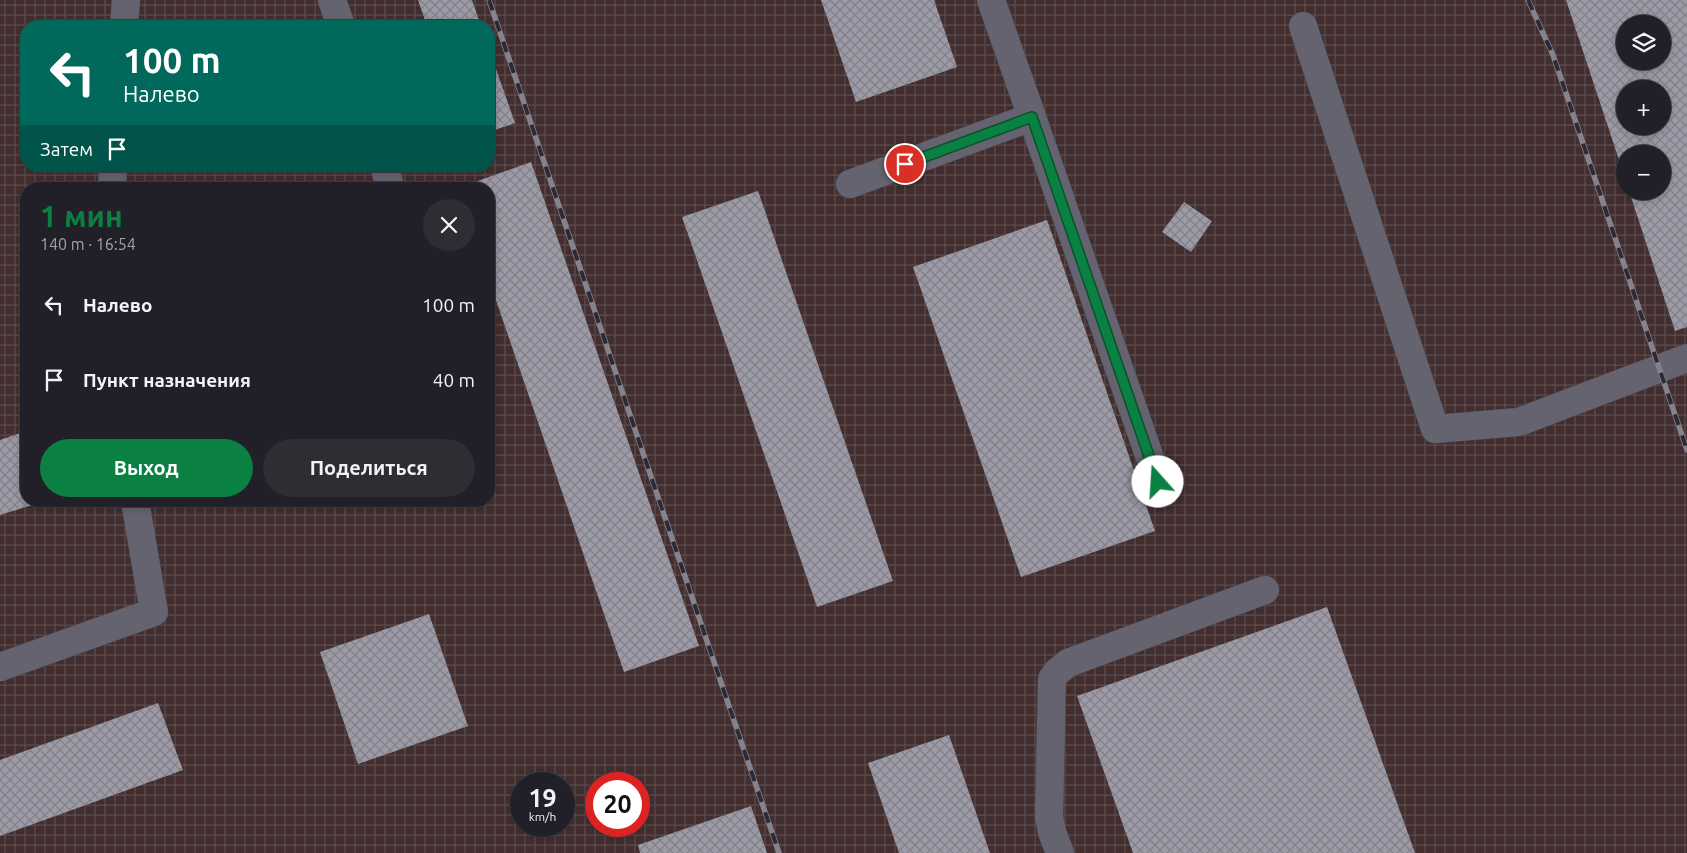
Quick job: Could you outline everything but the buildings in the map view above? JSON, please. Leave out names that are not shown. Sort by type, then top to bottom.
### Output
[{"type":"street","points":[[124,20],[126,0]]},
{"type":"street","points":[[332,0],[338,20]]},
{"type":"street","points":[[991,0],[1158,482]]},
{"type":"street","points":[[1303,26],[1436,429],[1519,422],[1687,358]]},
{"type":"street","points":[[850,184],[1032,117]]},
{"type":"street","points":[[0,667],[154,612],[136,507]]},
{"type":"street","points":[[1060,853],[1052,832],[1049,817],[1052,679],[1057,672],[1068,664],[1265,590]]},
{"type":"shaded area","points":[[0,0],[1687,0],[1687,853],[0,853]]},
{"type":"railway","points":[[489,0],[779,853]]},
{"type":"railway","points":[[1528,0],[1553,55],[1687,450]]},
{"type":"route","points":[[905,164],[1032,117],[1158,482]]}]
